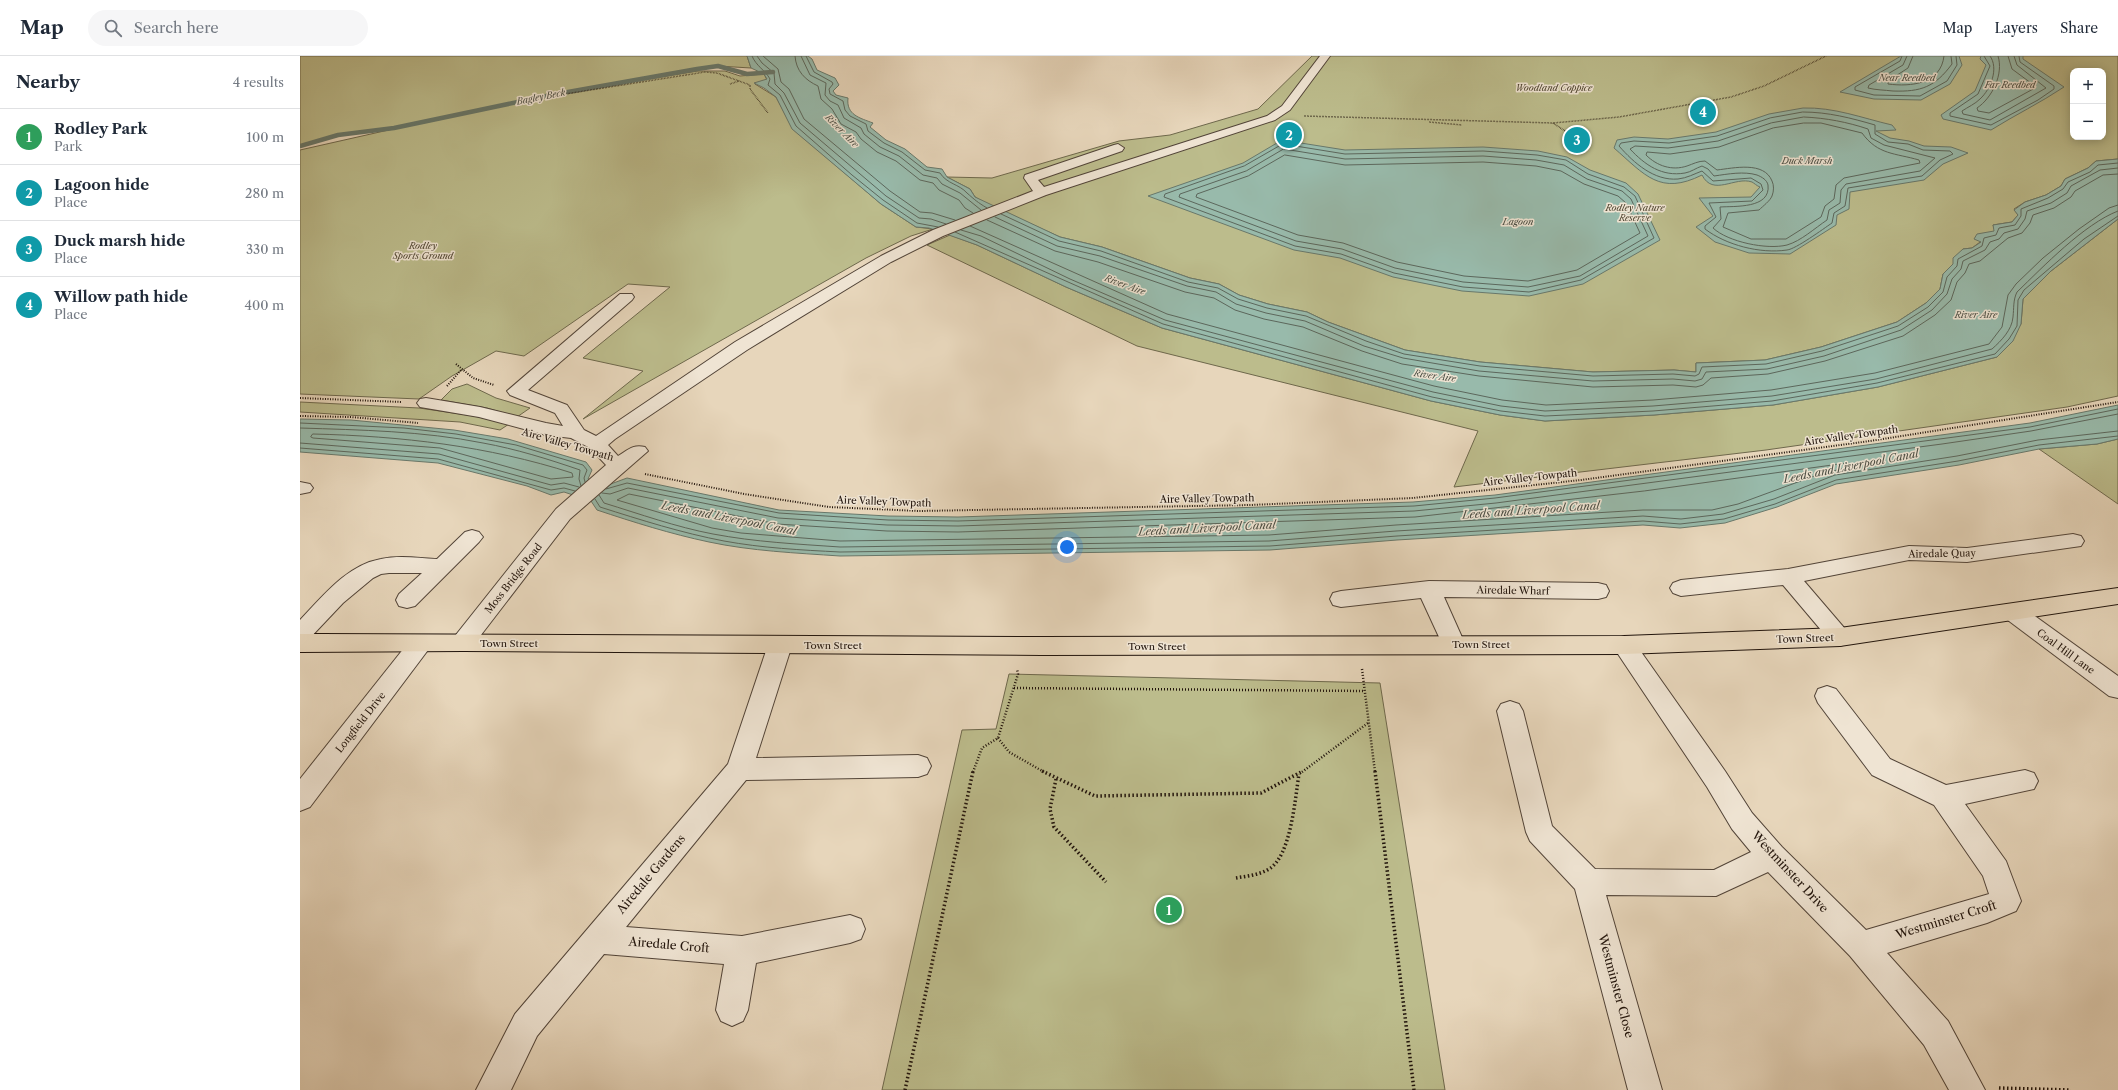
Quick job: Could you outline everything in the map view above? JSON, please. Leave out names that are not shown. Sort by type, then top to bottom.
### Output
[{"type":"main road","name":"Town Street","points":[[300,643],[348,641],[420,644],[463,642],[1360,646],[1453,644],[1624,645],[1840,637],[2118,596]]},
{"type":"street","points":[[597,444],[654,403],[741,346],[886,259],[938,233],[1041,192],[1271,118],[1286,108],[1325,56]]},
{"type":"street","points":[[1041,192],[1030,178],[1118,148]]},
{"type":"street","points":[[576,433],[570,421],[561,409],[516,391],[626,297]]},
{"type":"street","points":[[426,403],[480,412],[546,428],[576,433],[597,444],[610,472]]},
{"type":"street","name":"Moss Bridge Road","points":[[463,642],[563,514],[610,472],[638,451]]},
{"type":"street","points":[[407,600],[472,537]]},
{"type":"street","name":"Airedale Quay","points":[[1681,588],[1788,577],[1909,553],[1967,555],[2074,541]]},
{"type":"street","points":[[300,634],[358,577],[374,568],[387,566],[442,566]]},
{"type":"street","points":[[1788,577],[1840,637]]},
{"type":"street","points":[[1429,589],[1453,644]]},
{"type":"street","name":"Airedale Wharf","points":[[1341,599],[1429,589],[1598,591]]},
{"type":"street","name":"Coal Hill Lane","points":[[2013,612],[2118,689]]},
{"type":"street","name":"Longfield Drive","points":[[300,799],[420,644]]},
{"type":"street","name":"Airedale Gardens","points":[[493,1090],[526,1025],[596,939],[740,770],[780,644]]},
{"type":"street","name":"Westminster Drive","points":[[1624,645],[1716,779],[1742,822],[1772,856],[1861,946],[1936,1033],[1966,1087]]},
{"type":"street","name":"Westminster Croft","points":[[1827,696],[1881,767],[1944,797],[1996,870],[2006,901],[1988,909],[1861,946]]},
{"type":"street","name":"Westminster Close","points":[[1510,711],[1540,832],[1588,882],[1645,1090]]},
{"type":"street","points":[[740,770],[918,766]]},
{"type":"street","points":[[1944,797],[2025,781]]},
{"type":"street","points":[[1588,882],[1716,884],[1772,856]]},
{"type":"street","name":"Airedale Croft","points":[[596,939],[742,951],[850,929]]},
{"type":"street","points":[[732,1010],[742,951]]},
{"type":"path","points":[[1271,118],[1297,116],[1553,123],[1619,117],[1677,108],[1731,96],[1764,86],[1826,56]]},
{"type":"path","points":[[559,95],[705,72],[717,73],[750,85],[750,89],[768,113]]},
{"type":"path","points":[[730,84],[739,81]]},
{"type":"path","points":[[581,91],[584,95]]},
{"type":"path","points":[[1409,120],[1462,125]]},
{"type":"path","points":[[1553,123],[1574,136],[1572,139],[1574,139]]},
{"type":"path","points":[[456,364],[465,374],[478,381],[516,391]]},
{"type":"path","points":[[300,398],[426,403]]},
{"type":"path","name":"Aire Valley Towpath","points":[[610,472],[655,477],[752,495],[829,507],[911,511],[1250,505],[1397,499],[1581,480],[1870,441],[2069,411],[2118,402]]},
{"type":"path","points":[[300,416],[350,417],[419,423]]},
{"type":"path","points":[[905,1090],[974,766],[982,748],[998,738],[1014,688],[1365,691],[1414,1090]]},
{"type":"path","points":[[998,738],[1009,752],[1031,766],[1095,796],[1260,793],[1299,774],[1368,723]]},
{"type":"path","points":[[1236,878],[1263,873],[1272,868],[1284,854],[1299,774]]},
{"type":"path","points":[[1056,779],[1050,809],[1054,827],[1106,882]]},
{"type":"path","points":[[1966,1087],[2071,1090]]},
{"type":"green space","name":"Rodley Sports Ground","points":[[300,56],[747,56],[751,68],[718,66],[618,84],[698,71],[725,71],[740,76],[764,74],[767,80],[755,84],[776,97],[793,129],[881,204],[916,227],[933,229],[911,236],[866,258],[583,419],[643,371],[583,358],[670,287],[628,284],[524,356],[496,351],[452,376],[419,399],[300,394],[300,150],[393,129],[338,135],[300,146]]},
{"type":"green space","name":"Rodley Nature Reserve","points":[[1312,56],[2118,56],[2118,159],[2096,161],[2088,168],[2065,179],[2061,186],[2046,195],[2025,202],[2014,209],[2018,215],[2012,222],[1993,225],[1995,231],[1972,248],[1963,249],[1954,264],[1943,274],[1940,289],[1926,303],[1897,322],[1821,347],[1765,360],[1696,363],[1696,372],[1674,370],[1593,372],[1480,362],[1405,350],[1328,322],[1307,312],[1268,304],[1239,295],[1219,284],[1190,278],[1102,247],[1060,237],[989,205],[975,197],[970,189],[947,177],[992,178],[1119,141],[1170,135],[1258,109]]},
{"type":"green space","points":[[2118,219],[2118,396],[2067,407],[1766,450],[1454,487],[1478,431],[1137,346],[927,245],[950,235],[977,245],[1066,287],[1162,328],[1431,401],[1500,415],[1545,421],[1654,415],[1773,405],[1878,387],[1997,357],[2021,324],[2023,299],[2051,271]]},
{"type":"green space","points":[[467,384],[496,398],[530,408],[517,417],[487,408],[441,400],[452,389]]},
{"type":"green space","points":[[300,402],[419,408],[474,416],[509,424],[500,430],[460,422],[300,412]]},
{"type":"green space","points":[[2118,439],[2118,504],[2039,449],[2097,444]]},
{"type":"green space","points":[[1009,674],[1380,683],[1445,1090],[882,1090],[962,730],[996,729]]},
{"type":"water","name":"River Aire","points":[[747,56],[808,56],[812,59],[817,70],[835,78],[839,85],[833,91],[836,95],[848,98],[849,108],[852,112],[855,115],[873,123],[870,127],[886,140],[905,149],[927,167],[942,169],[947,177],[970,189],[975,197],[1060,237],[1102,247],[1190,278],[1219,284],[1239,295],[1268,304],[1307,312],[1328,322],[1405,350],[1480,362],[1593,372],[1674,370],[1696,372],[1696,363],[1765,360],[1821,347],[1897,322],[1926,303],[1940,289],[1943,274],[1953,264],[1953,258],[1963,249],[1972,248],[1981,242],[1974,239],[1977,234],[1994,231],[1993,225],[2012,222],[2018,215],[2014,210],[2025,202],[2046,195],[2061,186],[2065,179],[2088,168],[2096,161],[2118,159],[2118,219],[2051,271],[2023,299],[2021,324],[2013,341],[1997,357],[1878,387],[1773,405],[1654,415],[1545,421],[1500,415],[1431,401],[1162,328],[1066,287],[977,245],[929,228],[916,227],[881,204],[792,129],[776,97],[754,83],[767,79],[764,74],[751,68]]},
{"type":"water","name":"Near Reedbed","points":[[1901,56],[1959,56],[1962,65],[1950,84],[1921,100],[1874,99],[1840,92]]},
{"type":"water","name":"Far Reedbed","points":[[1981,56],[2023,56],[2023,59],[2064,87],[1991,130],[1943,119],[1941,115],[1975,91],[1986,65],[1980,59]]},
{"type":"water","name":"Duck Marsh","points":[[1803,108],[1837,111],[1892,125],[1896,130],[1876,131],[1890,138],[1909,141],[1924,146],[1951,147],[1968,153],[1943,164],[1924,180],[1850,192],[1849,209],[1837,215],[1836,225],[1790,254],[1749,253],[1715,242],[1696,227],[1713,216],[1699,198],[1751,197],[1760,187],[1753,182],[1739,181],[1712,185],[1702,175],[1687,181],[1664,183],[1654,180],[1644,174],[1614,148],[1617,140],[1634,137],[1668,139],[1716,132],[1769,114]]},
{"type":"water","name":"Lagoon","points":[[1282,140],[1345,150],[1483,147],[1538,151],[1567,157],[1590,170],[1626,183],[1638,194],[1660,240],[1583,284],[1529,296],[1462,291],[1393,277],[1340,258],[1294,250],[1148,196],[1243,163]]},
{"type":"water","name":"Leeds and Liverpool Canal","points":[[2118,405],[2118,439],[2097,444],[2039,449],[1959,465],[1836,484],[1777,507],[1725,523],[1680,528],[1643,525],[1397,540],[1270,550],[840,556],[757,550],[709,542],[666,532],[597,510],[591,501],[564,492],[551,495],[527,486],[438,463],[300,452],[300,419],[351,420],[454,430],[508,439],[586,462],[592,470],[588,479],[608,485],[627,478],[779,510],[888,516],[958,517],[1413,502],[1495,495],[2030,423]]},
{"type":"waterway","name":"Bagley Beck","points":[[300,146],[338,135],[394,128],[551,95],[697,69],[718,66],[747,74],[773,72]]},
{"type":"place","name":"Willow path hide","points":[[1703,112]]},
{"type":"place","name":"Lagoon hide","points":[[1289,135]]},
{"type":"place","name":"Duck marsh hide","points":[[1577,140]]},
{"type":"place","name":"Rodley Park","points":[[1169,910]]},
{"type":"park label","name":"Woodland Coppice","points":[[1554,88]]}]
